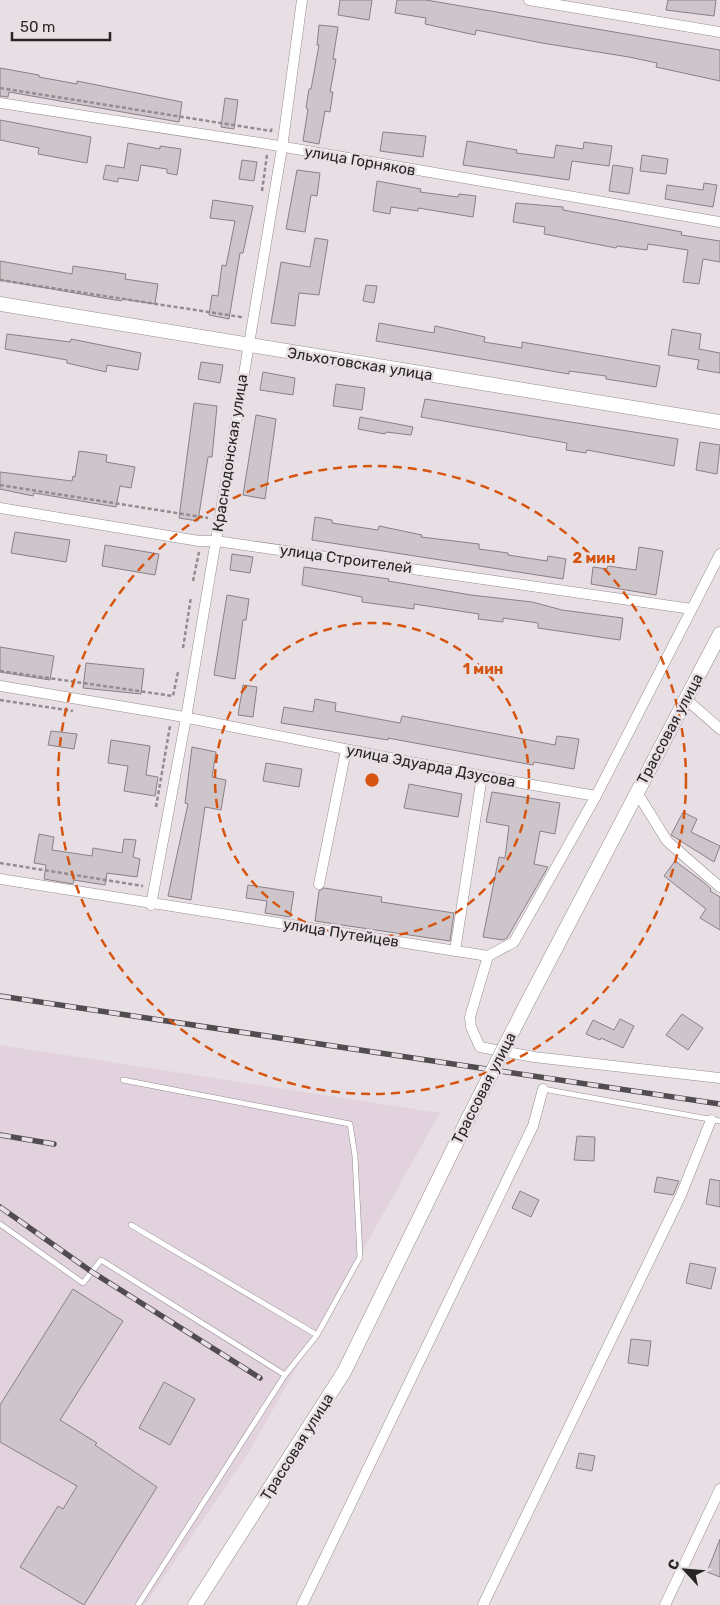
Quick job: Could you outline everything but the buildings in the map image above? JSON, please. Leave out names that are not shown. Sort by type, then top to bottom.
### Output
[{"type":"street","name":"Краснодонская улица","points":[[151,905],[186,718],[247,346],[282,148],[302,0]]},
{"type":"street","points":[[529,0],[720,32]]},
{"type":"street","name":"улица Горняков","points":[[0,103],[282,148],[720,222]]},
{"type":"street","name":"Эльхотовская улица","points":[[0,304],[720,422]]},
{"type":"street","name":"улица Строителей","points":[[0,508],[199,541],[216,541],[692,609]]},
{"type":"street","points":[[720,554],[596,796],[514,942],[488,956],[470,1017],[471,1027],[480,1047],[534,1057],[720,1078]]},
{"type":"street","name":"Трассовая улица","points":[[194,1605],[239,1538],[344,1372],[468,1118],[636,791],[687,700],[720,634]]},
{"type":"street","name":"улица Эдуарда Дзусова","points":[[0,686],[186,718],[482,776],[596,796]]},
{"type":"street","points":[[687,700],[720,729]]},
{"type":"street","points":[[319,884],[346,750]]},
{"type":"street","points":[[455,951],[482,776]]},
{"type":"street","points":[[636,791],[668,841],[720,887]]},
{"type":"street","name":"улица Путейцев","points":[[0,879],[151,905],[488,956]]},
{"type":"street","points":[[302,1605],[524,1144],[539,1110],[543,1089]]},
{"type":"street","points":[[483,1605],[681,1195],[715,1120]]},
{"type":"street","points":[[665,1605],[720,1490]]},
{"type":"lane","points":[[123,1080],[350,1124],[355,1156],[360,1257],[317,1335],[285,1375],[138,1605]]},
{"type":"lane","points":[[543,1089],[715,1120]]},
{"type":"lane","points":[[0,1224],[84,1283],[101,1260],[285,1375]]},
{"type":"lane","points":[[131,1225],[317,1335]]},
{"type":"path","points":[[0,88],[271,131]]},
{"type":"path","points":[[0,280],[241,317]]},
{"type":"path","points":[[0,485],[209,518]]},
{"type":"path","points":[[193,581],[201,546]]},
{"type":"path","points":[[183,648],[191,597]]},
{"type":"path","points":[[0,671],[173,696],[178,672]]},
{"type":"path","points":[[156,811],[170,726]]},
{"type":"path","points":[[0,863],[143,887],[144,878]]},
{"type":"shaded area","points":[[0,1045],[440,1113],[249,1452],[145,1605],[0,1605]]},
{"type":"railway","points":[[0,996],[720,1104]]},
{"type":"railway","points":[[0,1135],[54,1144]]},
{"type":"railway","points":[[0,1207],[92,1272],[260,1378]]}]
